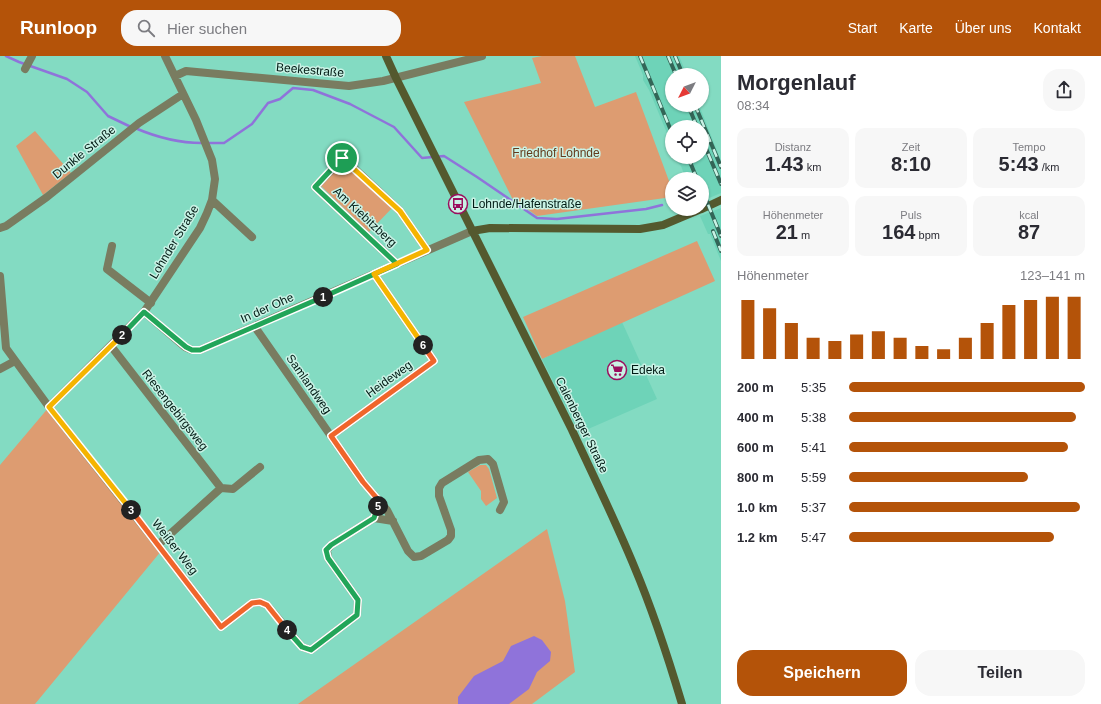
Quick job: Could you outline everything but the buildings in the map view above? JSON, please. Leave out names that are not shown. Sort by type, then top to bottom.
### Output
[{"type":"street","name":"Lohnder Straße","points":[[49,407],[144,312],[200,228],[212,200],[215,179],[212,160],[184,94],[165,56]]},
{"type":"street","points":[[386,56],[396,78]]},
{"type":"street","name":"Beekestraße","points":[[175,76],[186,71],[349,86],[383,81],[482,56]]},
{"type":"street","name":"Calenberger Straße","points":[[396,78],[572,430],[634,565],[668,658],[682,704]]},
{"type":"street","name":"Dunkle Straße","points":[[0,228],[6,226],[47,197],[139,123],[184,94]]},
{"type":"street","name":"Am Kiebitzberg","points":[[397,264],[315,187],[342,158],[400,211],[427,250]]},
{"type":"street","points":[[212,200],[252,237]]},
{"type":"street","points":[[709,205],[721,200]]},
{"type":"street","points":[[472,231],[490,228],[640,229],[663,225],[684,216]]},
{"type":"street","name":"In der Ohe","points":[[144,312],[186,347],[192,350],[200,350],[472,231]]},
{"type":"street","points":[[112,246],[107,269],[150,303]]},
{"type":"street","name":"Heideweg","points":[[331,436],[434,361],[374,274]]},
{"type":"street","name":"Weißer Weg","points":[[0,276],[6,348],[49,407],[221,627],[252,603],[260,602],[267,605],[302,647],[311,650],[357,615],[358,600],[328,558],[326,550],[331,545],[374,518]]},
{"type":"street","name":"Samlandweg","points":[[255,327],[363,482],[388,510],[393,521]]},
{"type":"street","name":"Riesengebirgsweg","points":[[111,346],[221,488]]},
{"type":"street","points":[[0,369],[15,361]]},
{"type":"street","points":[[380,502],[374,518],[393,521],[408,551],[414,557],[421,556],[448,540],[451,536],[439,496],[439,488],[442,483],[479,460],[488,459],[493,464],[504,502],[500,510]]},
{"type":"street","points":[[158,545],[221,488],[233,489],[260,467]]},
{"type":"shaded area","points":[[635,56],[679,56],[684,68],[665,68],[665,112],[702,112],[705,120],[665,120],[665,128],[649,90],[643,80],[643,75]]},
{"type":"shaded area","points":[[709,130],[721,161],[721,193],[709,198],[709,172],[683,172],[679,164],[709,164]]},
{"type":"shaded area","points":[[721,208],[721,261],[710,234],[708,234],[700,216],[709,216],[709,213]]},
{"type":"shaded area","points":[[622,322],[657,399],[579,433],[542,359]]},
{"type":"shaded area","points":[[534,636],[542,640],[551,652],[550,661],[537,672],[529,689],[509,704],[458,704],[458,697],[474,676],[503,661],[511,646]]},
{"type":"green space","name":"Friedhof Lohnde","points":[[542,56],[575,56],[595,107],[636,92],[666,172],[665,198],[537,216],[512,198],[464,102],[541,83],[532,58]]},
{"type":"green space","points":[[35,131],[71,173],[43,195],[16,146]]},
{"type":"green space","points":[[346,164],[393,207],[369,232],[321,186],[339,167]]},
{"type":"green space","points":[[697,241],[715,281],[542,359],[523,317]]},
{"type":"green space","points":[[49,407],[162,550],[35,704],[0,704],[0,465]]},
{"type":"green space","points":[[480,465],[486,465],[489,469],[497,498],[486,506],[481,499],[481,491],[468,472]]},
{"type":"green space","points":[[547,529],[565,601],[575,672],[532,704],[298,704]]},
{"type":"waterway","points":[[6,56],[67,79],[87,92],[108,116],[131,127]]},
{"type":"waterway","points":[[207,143],[224,143],[252,124],[268,103],[280,99],[293,88],[313,90],[350,104],[394,127],[422,158],[444,156],[537,218],[557,219],[646,209],[662,205]]},
{"type":"waterway","points":[[135,128],[168,139],[202,143]]},
{"type":"railway","points":[[640,56],[667,120]]},
{"type":"railway","points":[[668,56],[673,68]]},
{"type":"railway","points":[[675,56],[680,68]]},
{"type":"railway","points":[[691,112],[694,120]]},
{"type":"railway","points":[[698,112],[721,167]]},
{"type":"railway","points":[[709,156],[721,184]]},
{"type":"railway","points":[[691,164],[694,172]]},
{"type":"railway","points":[[709,207],[721,236]]},
{"type":"railway","points":[[713,231],[721,251]]},
{"type":"place","name":"Lohnde/Hafenstraße","points":[[458,204]]},
{"type":"place","name":"Edeka","points":[[617,370]]},
{"type":"route","points":[[342,158],[315,187],[397,264],[283,314],[200,350],[192,350],[186,347],[144,312],[49,407],[221,627],[252,603],[260,602],[267,605],[302,647],[311,650],[357,615],[358,600],[328,558],[326,550],[331,545],[374,518],[380,502],[363,482],[331,436],[434,361],[374,274],[397,264],[427,250],[400,211],[342,158]]}]
